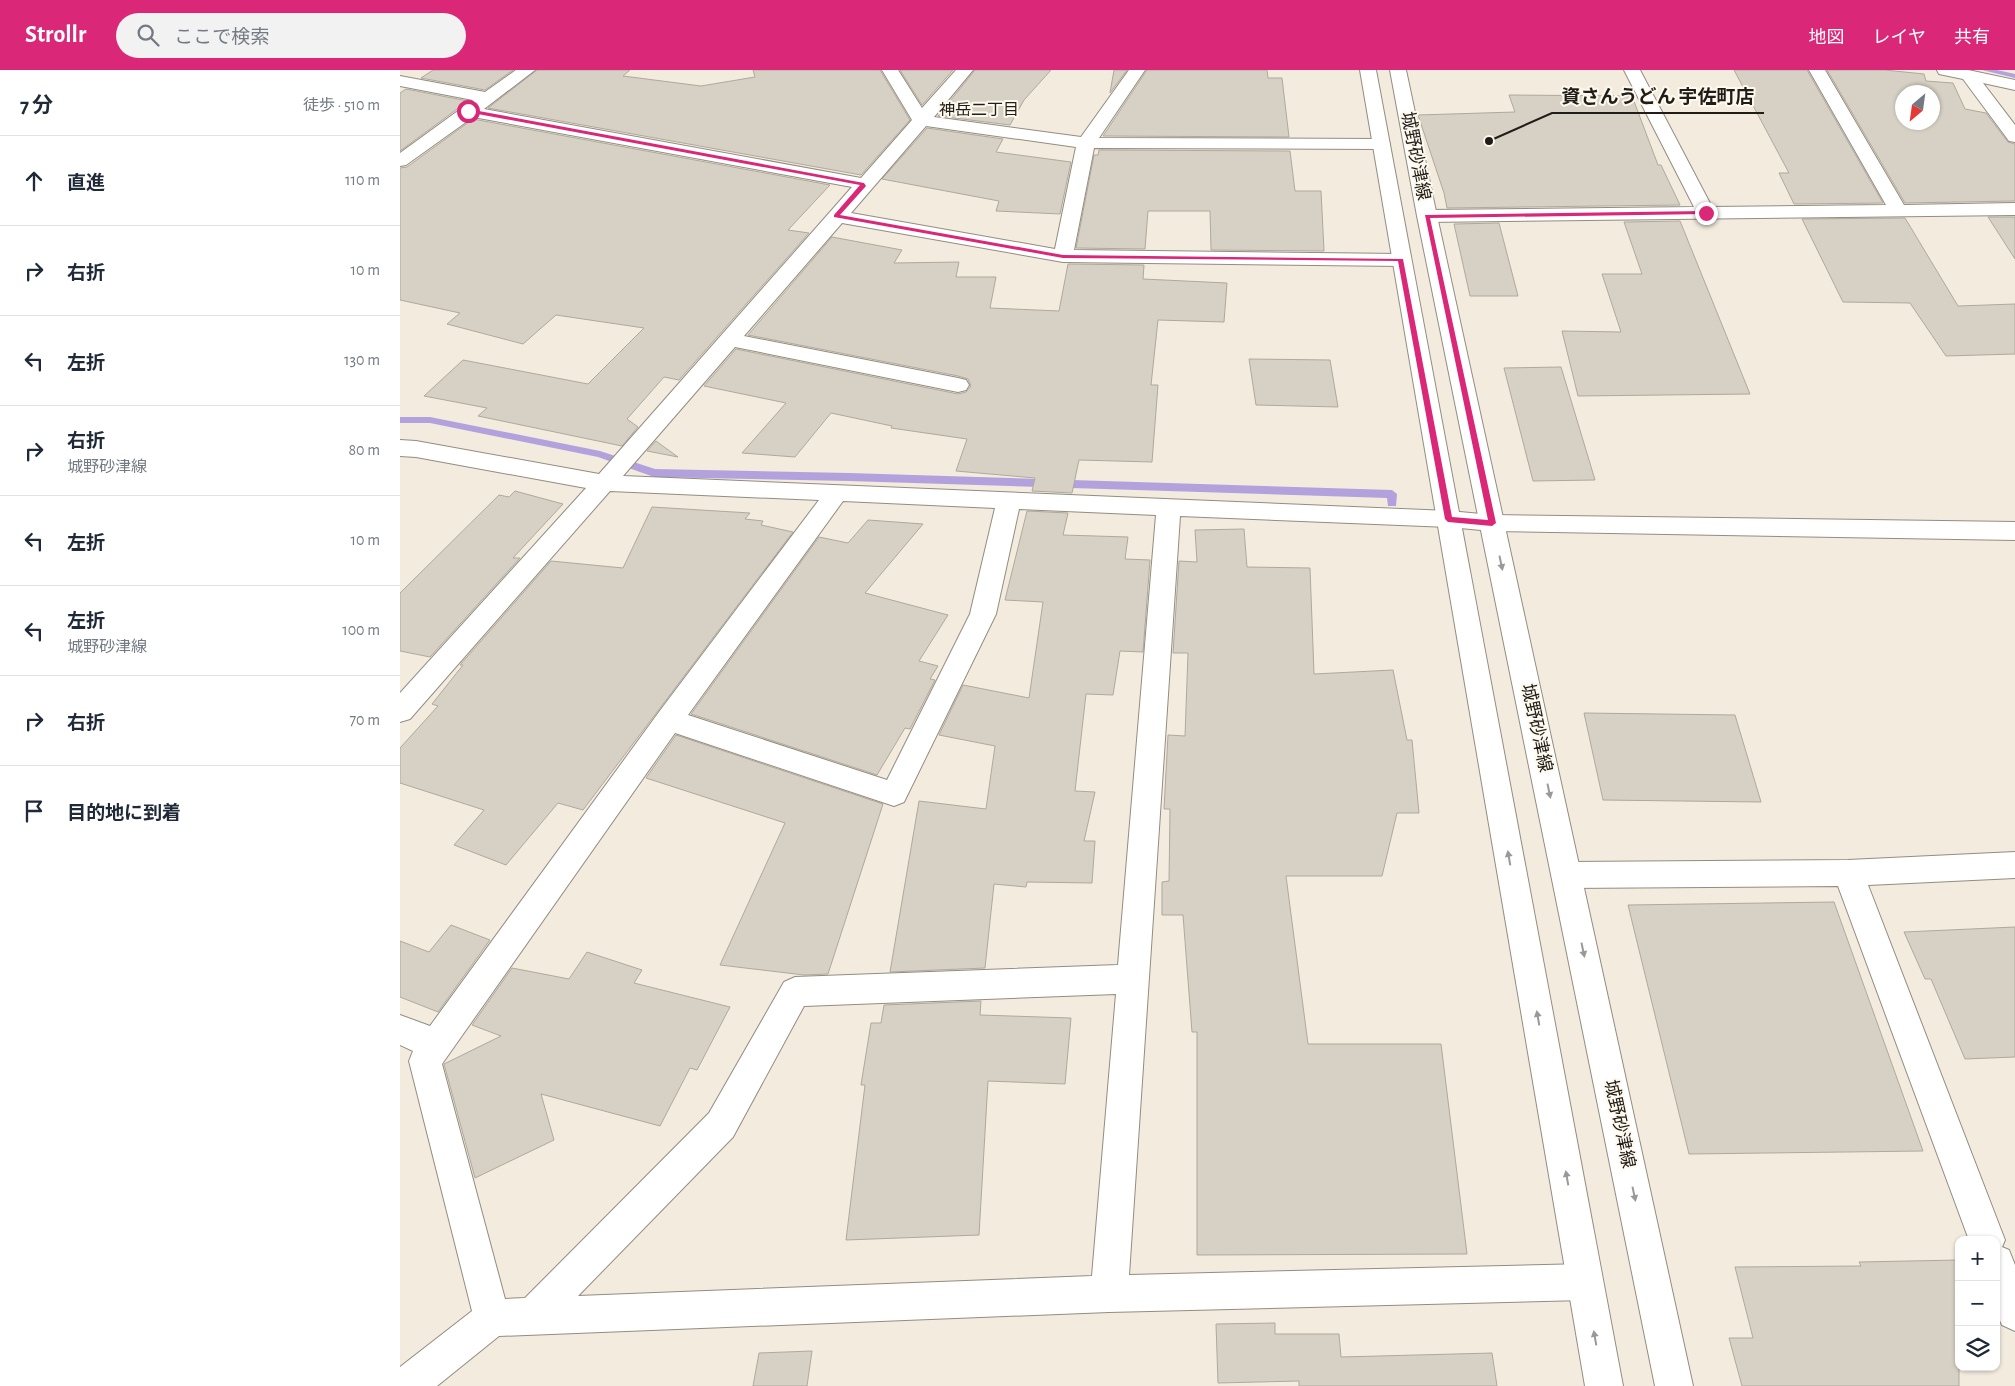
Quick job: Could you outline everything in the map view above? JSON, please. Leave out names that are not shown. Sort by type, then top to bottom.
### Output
[{"type":"street","points":[[400,161],[527,70]]},
{"type":"street","points":[[890,70],[921,120]]},
{"type":"street","points":[[400,711],[604,483],[965,70]]},
{"type":"street","points":[[1063,256],[1086,143],[1137,70]]},
{"type":"street","name":"城野砂津線","points":[[1368,70],[1604,1386]]},
{"type":"street","name":"城野砂津線","points":[[1398,70],[1427,216],[1674,1386]]},
{"type":"street","points":[[1632,70],[1706,213]]},
{"type":"street","points":[[1817,70],[1898,210]]},
{"type":"street","points":[[1945,70],[2015,85]]},
{"type":"street","points":[[2006,70],[2015,72]]},
{"type":"street","points":[[1969,76],[2015,137]]},
{"type":"street","points":[[400,81],[487,98]]},
{"type":"street","points":[[468,111],[864,184]]},
{"type":"street","points":[[921,120],[1086,143],[1381,144]]},
{"type":"street","points":[[1427,216],[2015,209]]},
{"type":"street","points":[[836,216],[1063,256],[1401,260]]},
{"type":"street","points":[[729,339],[958,385]]},
{"type":"street","points":[[405,454],[604,483],[1448,519],[1492,523],[2015,531]]},
{"type":"street","points":[[492,1318],[425,1061],[669,720],[837,492]]},
{"type":"street","points":[[669,720],[894,794],[983,614],[1009,500]]},
{"type":"street","points":[[1109,1294],[1169,508]]},
{"type":"street","points":[[1567,875],[1848,873],[2015,864]]},
{"type":"street","points":[[1848,873],[1986,1236]]},
{"type":"street","points":[[533,1316],[721,1125],[795,992],[1133,979]]},
{"type":"street","points":[[400,1030],[436,1044]]},
{"type":"street","points":[[2000,1273],[2015,1312]]},
{"type":"street","points":[[406,1386],[492,1318],[1109,1294],[1585,1282]]},
{"type":"building","points":[[433,70],[513,70],[485,90],[421,78]]},
{"type":"building","points":[[537,70],[630,70],[623,76],[701,86],[755,77],[753,70],[880,70],[910,120],[861,175],[488,108]]},
{"type":"building","points":[[900,70],[953,70],[922,105]]},
{"type":"building","points":[[975,70],[1051,70],[1024,100],[1010,125],[938,116]]},
{"type":"building","points":[[1114,70],[1127,70],[1110,93]]},
{"type":"building","points":[[1147,70],[1267,70],[1268,78],[1282,78],[1289,137],[1103,136]]},
{"type":"building","points":[[1734,70],[1807,70],[1883,203],[1794,204],[1779,173],[1789,173]]},
{"type":"building","points":[[1827,70],[1885,70],[1924,74],[1926,81],[1953,83],[1965,109],[1986,113],[2008,142],[2015,144],[2015,201],[1905,203]]},
{"type":"building","points":[[406,89],[468,101],[400,151],[400,93]]},
{"type":"building","points":[[1509,95],[1632,96],[1658,165],[1661,165],[1680,205],[1447,208],[1444,193],[1418,115],[1515,112]]},
{"type":"building","points":[[473,119],[830,185],[788,230],[809,233],[679,380],[664,377],[627,419],[638,427],[622,446],[478,416],[487,408],[424,396],[463,360],[588,384],[644,328],[556,315],[523,344],[447,324],[460,313],[400,300],[400,168],[407,167]]},
{"type":"building","points":[[927,128],[1003,139],[996,152],[1071,162],[1060,214],[996,211],[999,201],[882,179]]},
{"type":"building","points":[[1099,150],[1290,151],[1295,191],[1321,191],[1324,251],[1211,250],[1210,211],[1148,211],[1145,249],[1076,248],[1094,155],[1098,155]]},
{"type":"building","points":[[1988,217],[2015,217],[2015,259]]},
{"type":"building","points":[[1905,218],[1958,306],[2015,304],[2015,354],[1946,356],[1910,303],[1843,302],[1802,219]]},
{"type":"building","points":[[1680,221],[1750,394],[1578,396],[1562,331],[1621,332],[1602,274],[1642,274],[1624,222]]},
{"type":"building","points":[[1499,223],[1518,296],[1470,296],[1454,224]]},
{"type":"building","points":[[832,237],[902,250],[894,263],[959,262],[956,277],[996,277],[990,308],[1059,311],[1068,264],[1144,265],[1143,279],[1227,283],[1224,322],[1158,320],[1151,385],[1158,385],[1152,462],[1079,460],[1072,493],[1032,491],[1035,478],[956,471],[967,439],[891,428],[892,426],[831,413],[795,457],[742,453],[786,403],[704,386],[736,349],[958,394],[966,392],[971,386],[968,379],[958,376],[748,335]]},
{"type":"building","points":[[1249,359],[1330,360],[1338,407],[1256,405]]},
{"type":"building","points":[[1561,367],[1595,480],[1533,481],[1504,368]]},
{"type":"building","points":[[656,441],[678,457],[647,451]]},
{"type":"building","points":[[515,491],[563,504],[513,558],[520,558],[430,657],[400,651],[400,593],[499,495],[509,497]]},
{"type":"building","points":[[652,507],[750,513],[745,519],[763,521],[761,525],[793,532],[583,810],[558,803],[506,865],[454,845],[484,810],[400,783],[400,748],[438,706],[432,704],[463,665],[460,665],[551,561],[623,568]]},
{"type":"building","points":[[1027,511],[1068,513],[1063,535],[1128,537],[1125,559],[1150,560],[1143,652],[1120,651],[1113,695],[1086,694],[1075,791],[1095,792],[1084,841],[1095,841],[1092,883],[1027,882],[1026,887],[994,884],[985,968],[890,972],[919,801],[986,809],[995,746],[939,735],[963,685],[1029,698],[1043,602],[1005,600]]},
{"type":"building","points":[[868,520],[923,524],[865,593],[948,615],[919,661],[938,666],[930,679],[935,680],[910,729],[905,728],[877,775],[691,714],[819,537],[848,543]]},
{"type":"building","points":[[1244,529],[1247,567],[1310,568],[1314,674],[1393,670],[1407,740],[1412,740],[1419,813],[1397,813],[1382,876],[1286,876],[1308,1044],[1441,1044],[1467,1254],[1197,1255],[1197,1032],[1192,1032],[1183,915],[1162,915],[1162,882],[1169,881],[1170,809],[1164,809],[1168,735],[1185,736],[1188,653],[1173,653],[1179,561],[1197,562],[1195,530]]},
{"type":"building","points":[[1584,713],[1735,715],[1761,802],[1603,800]]},
{"type":"building","points":[[676,735],[883,804],[828,974],[804,975],[720,965],[785,823],[646,778]]},
{"type":"building","points":[[1834,902],[1923,1151],[1689,1154],[1628,905]]},
{"type":"building","points":[[451,925],[490,940],[438,1012],[400,997],[400,941],[429,952]]},
{"type":"building","points":[[2015,927],[2015,1057],[1965,1059],[1931,979],[1925,979],[1904,932]]},
{"type":"building","points":[[587,952],[642,970],[634,983],[730,1007],[697,1070],[690,1068],[660,1126],[541,1094],[554,1140],[475,1178],[444,1064],[501,1036],[472,1025],[512,968],[569,979]]},
{"type":"building","points":[[981,1001],[980,1015],[1071,1018],[1065,1084],[988,1081],[979,1235],[846,1240],[865,1085],[861,1085],[871,1023],[881,1023],[884,1005]]},
{"type":"building","points":[[1955,1260],[1955,1371],[1959,1371],[1959,1386],[1742,1386],[1729,1338],[1753,1338],[1735,1267],[1861,1266],[1859,1262]]},
{"type":"building","points":[[1275,1323],[1275,1334],[1339,1334],[1341,1357],[1492,1353],[1497,1386],[1299,1386],[1299,1381],[1218,1383],[1216,1324]]},
{"type":"building","points":[[812,1351],[807,1386],[753,1386],[759,1353]]},
{"type":"waterway","points":[[1986,70],[2015,76]]},
{"type":"waterway","points":[[400,420],[430,420],[600,454],[654,473],[849,477],[1392,494],[1392,503]]},
{"type":"place","name":"資さんうどん 宇佐町店","points":[[1489,141]]},
{"type":"district","name":"神岳二丁目","points":[[979,110]]},
{"type":"route","points":[[468,111],[864,184],[836,216],[1063,256],[1401,260],[1448,519],[1492,523],[1427,216],[1706,213]]}]
